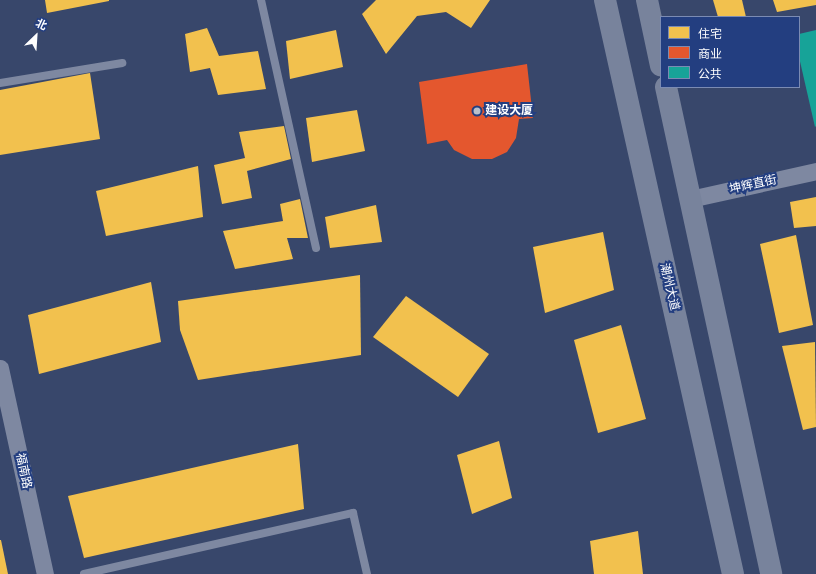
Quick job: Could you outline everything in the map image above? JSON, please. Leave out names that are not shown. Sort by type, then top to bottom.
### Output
[{"type":"highway","name":"潮州大道","points":[[605,0],[733,574]]},
{"type":"highway","points":[[647,0],[660,61]]},
{"type":"highway","points":[[666,88],[771,574]]},
{"type":"street","name":"坤辉直街","points":[[690,198],[816,171]]},
{"type":"street","name":"福南路","points":[[0,368],[46,574]]},
{"type":"lane","points":[[261,0],[316,248]]},
{"type":"lane","points":[[0,83],[122,63]]},
{"type":"lane","points":[[84,574],[353,513],[367,574]]},
{"type":"building: 住宅","points":[[45,0],[109,0],[109,1],[47,13]]},
{"type":"building: 住宅","points":[[376,0],[490,0],[471,28],[446,12],[417,16],[386,54],[362,14]]},
{"type":"building: 住宅","points":[[713,0],[742,0],[746,16],[718,16]]},
{"type":"building: 住宅","points":[[773,0],[816,0],[816,5],[777,12]]},
{"type":"building: 住宅","points":[[207,28],[219,56],[258,51],[266,89],[218,95],[210,68],[190,72],[185,34]]},
{"type":"building: 住宅","points":[[336,30],[343,67],[290,79],[286,41]]},
{"type":"building: 住宅","points":[[90,73],[100,139],[0,155],[0,90]]},
{"type":"building: 住宅","points":[[357,110],[365,151],[312,162],[306,118]]},
{"type":"building: 住宅","points":[[284,126],[291,159],[247,171],[252,198],[222,204],[214,165],[245,158],[239,132]]},
{"type":"building: 住宅","points":[[198,166],[203,217],[106,236],[96,191]]},
{"type":"building: 住宅","points":[[816,197],[816,226],[794,228],[790,202]]},
{"type":"building: 住宅","points":[[300,199],[308,238],[287,238],[293,259],[235,269],[223,231],[283,221],[280,204]]},
{"type":"building: 住宅","points":[[376,205],[382,242],[330,248],[325,217]]},
{"type":"building: 住宅","points":[[603,232],[614,290],[545,313],[533,247]]},
{"type":"building: 住宅","points":[[796,235],[813,325],[779,333],[760,244]]},
{"type":"building: 住宅","points":[[360,275],[361,355],[198,380],[180,330],[178,301]]},
{"type":"building: 住宅","points":[[151,282],[161,342],[39,374],[28,315]]},
{"type":"building: 住宅","points":[[406,296],[489,354],[458,397],[373,337]]},
{"type":"building: 住宅","points":[[621,325],[646,419],[598,433],[574,340]]},
{"type":"building: 住宅","points":[[815,342],[816,427],[803,430],[782,346]]},
{"type":"building: 住宅","points":[[499,441],[512,498],[472,514],[457,455]]},
{"type":"building: 住宅","points":[[298,444],[304,509],[84,558],[68,496]]},
{"type":"building: 住宅","points":[[638,531],[643,574],[594,574],[590,541]]},
{"type":"building: 住宅","points":[[1,540],[8,574],[0,574]]},
{"type":"building: 商业","name":"建设大厦","points":[[527,64],[533,118],[519,119],[516,138],[507,152],[492,159],[472,159],[454,150],[447,140],[427,144],[419,82]]},
{"type":"building: 公共","points":[[816,30],[815,127],[800,61],[800,34]]},
{"type":"place","name":"建设大厦","points":[[477,111]]}]
